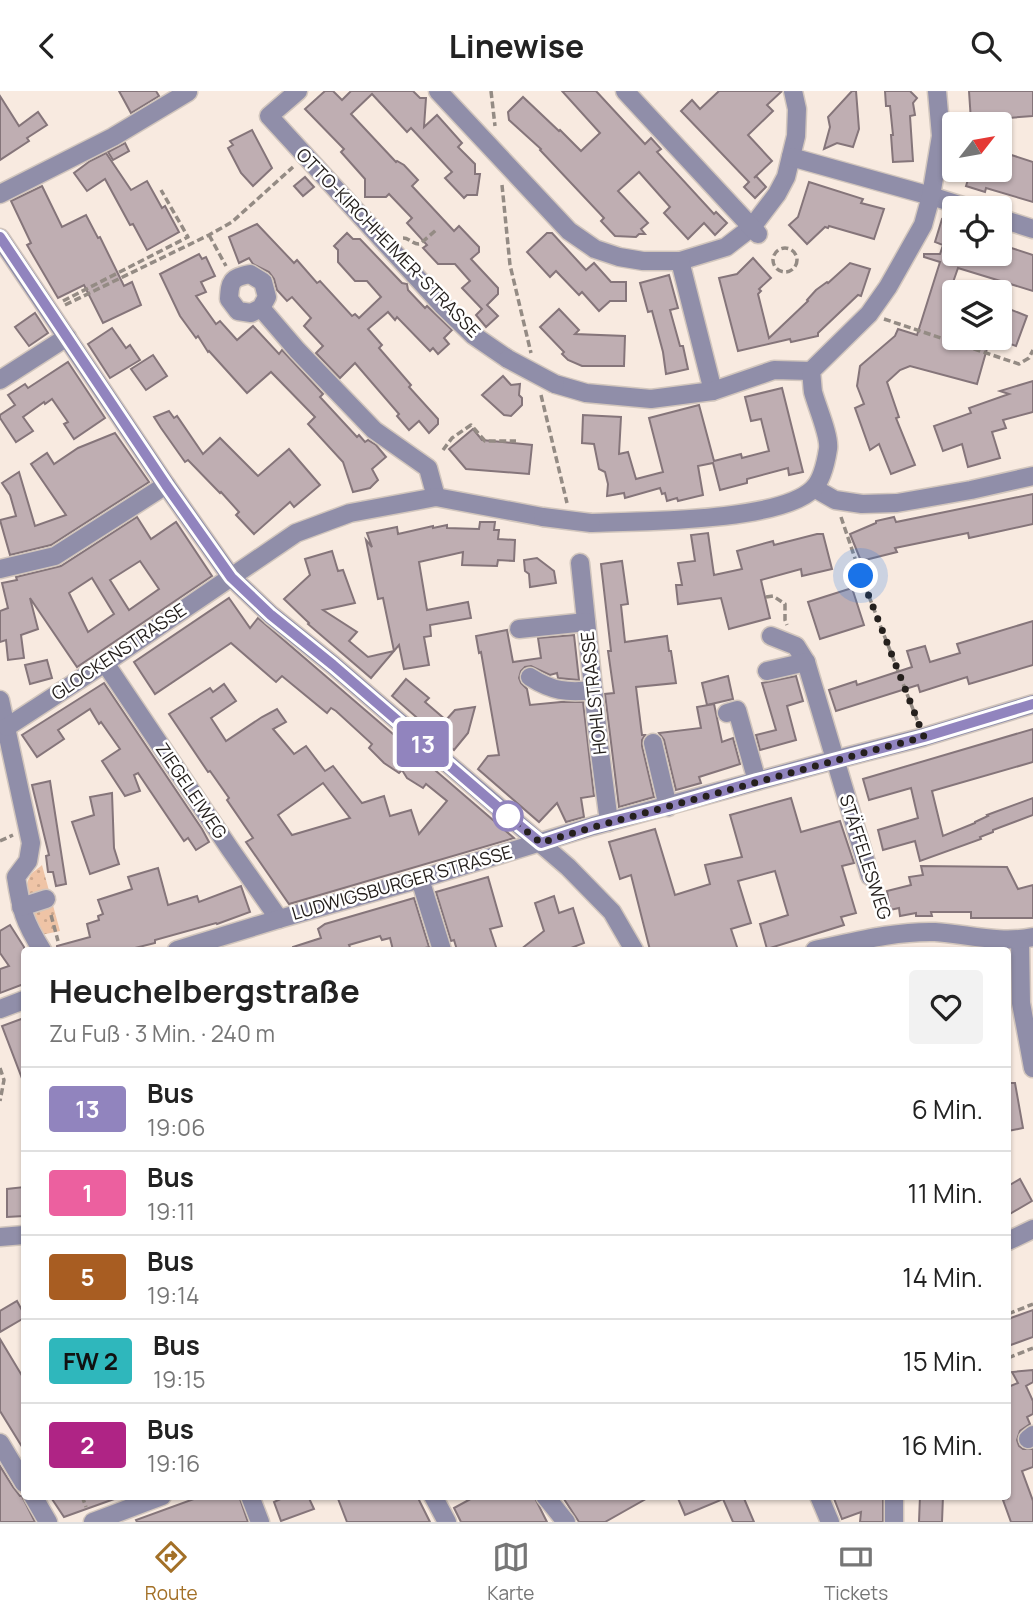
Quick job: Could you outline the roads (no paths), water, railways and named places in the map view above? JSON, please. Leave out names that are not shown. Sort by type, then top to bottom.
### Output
[{"type":"street","name":"OTTO-KIRCHHEIMER-STRASSE","points":[[298,91],[269,116],[450,312],[473,335],[508,359],[555,384],[586,393],[651,399],[713,391],[774,370],[811,371]]},
{"type":"street","points":[[438,91],[569,231],[595,249],[643,261],[680,261],[726,247],[755,231],[786,177],[796,135],[797,109],[793,91]]},
{"type":"street","points":[[625,91],[755,231]]},
{"type":"street","points":[[261,308],[297,350],[374,430],[428,468],[436,497],[543,517],[592,523],[723,517],[779,507],[799,500],[814,488],[822,474],[829,446],[813,391],[811,371],[869,314],[888,287],[923,225],[941,136],[937,91]]},
{"type":"street","points":[[0,194],[113,137],[188,92]]},
{"type":"street","points":[[791,157],[942,199]]},
{"type":"street","points":[[1012,222],[1033,229]]},
{"type":"street","points":[[0,237],[231,577],[271,615],[568,867],[612,912],[632,947]]},
{"type":"street","points":[[680,261],[713,391]]},
{"type":"street","points":[[250,274],[263,282],[267,297],[261,308],[251,313],[238,311],[229,299],[233,280],[250,274]]},
{"type":"street","points":[[0,380],[67,337]]},
{"type":"street","points":[[814,488],[835,501],[862,504],[897,503],[1033,477]]},
{"type":"street","points":[[0,569],[55,556],[166,485]]},
{"type":"street","name":"GLOCKENSTRASSE","points":[[6,727],[296,533],[350,513],[436,497]]},
{"type":"street","name":"HOHLSTRASSE","points":[[580,563],[609,822]]},
{"type":"street","points":[[519,629],[586,622]]},
{"type":"street","points":[[771,636],[801,654]]},
{"type":"street","points":[[767,671],[801,654]]},
{"type":"street","name":"STÄFFELESWEG","points":[[801,654],[870,876]]},
{"type":"street","name":"ZIEGELEIWEG","points":[[105,663],[279,919]]},
{"type":"street","points":[[530,677],[544,686],[561,691],[593,690]]},
{"type":"street","points":[[0,700],[31,843],[28,861],[8,875],[28,927],[40,947]]},
{"type":"street","name":"LUDWIGSBURGER STRASSE","points":[[187,947],[503,852],[924,737],[1033,704]]},
{"type":"street","points":[[727,713],[737,710],[757,781]]},
{"type":"street","points":[[653,743],[668,807]]},
{"type":"street","points":[[420,879],[441,947]]},
{"type":"street","points":[[21,907],[46,899]]},
{"type":"street","points":[[830,947],[889,935],[934,932],[984,938],[1026,939],[1021,1003],[1030,1031],[1033,1068]]},
{"type":"street","points":[[0,1009],[21,1001]]},
{"type":"street","points":[[1011,1240],[1033,1229]]},
{"type":"street","points":[[0,1237],[21,1235]]},
{"type":"street","points":[[0,1443],[21,1478]]},
{"type":"street","points":[[35,1500],[48,1522]]},
{"type":"street","points":[[93,1522],[151,1500]]},
{"type":"street","points":[[252,1500],[260,1522]]},
{"type":"street","points":[[435,1500],[447,1522]]},
{"type":"street","points":[[548,1500],[566,1522]]},
{"type":"street","points":[[821,1500],[830,1522]]},
{"type":"street","points":[[894,1500],[894,1522]]}]
